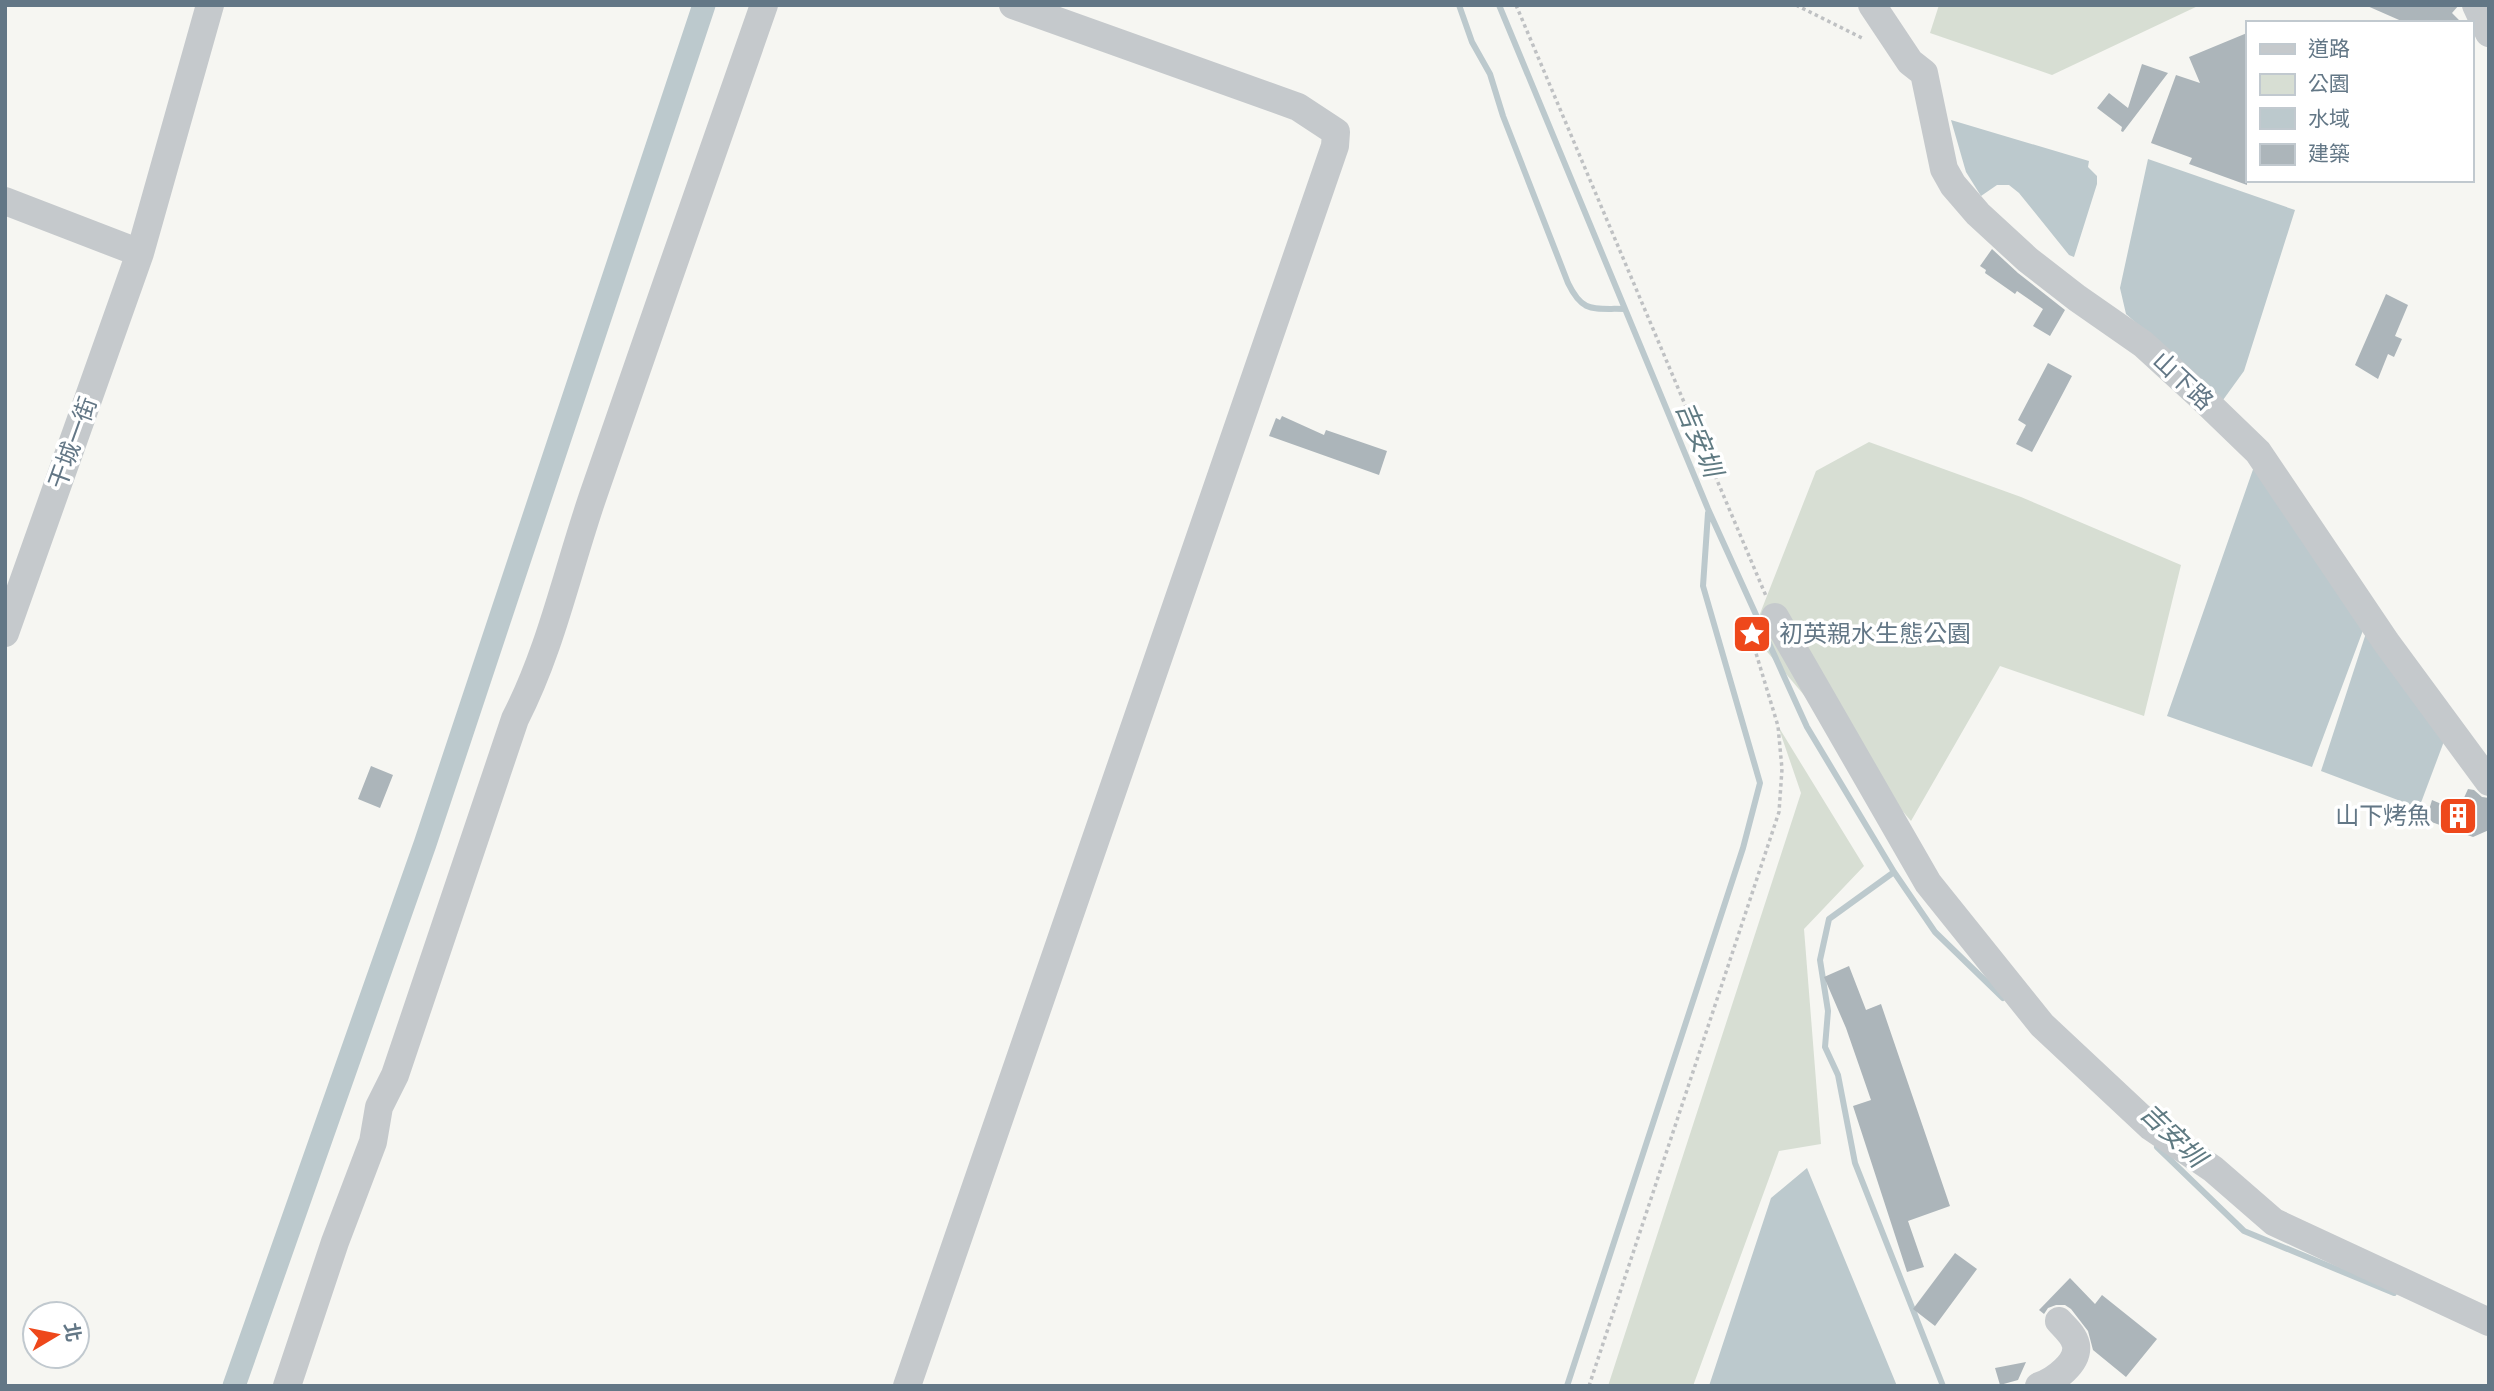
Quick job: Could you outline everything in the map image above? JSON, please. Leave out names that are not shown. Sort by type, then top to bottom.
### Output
[{"type":"street","name":"干城一街","points":[[5,632],[140,253],[211,5]]},
{"type":"street","points":[[287,1386],[334,1242],[373,1142],[379,1107],[395,1075],[515,719],[531,688],[555,620],[586,516],[764,5]]},
{"type":"street","points":[[907,1386],[1336,139],[1336,132],[1298,107],[1013,5]]},
{"type":"street","name":"山下路","points":[[1872,5],[1910,62],[1924,73],[1944,169],[1953,185],[1978,214],[2028,260],[2143,344],[2258,452],[2386,642],[2489,782]]},
{"type":"street","points":[[2476,5],[2489,33]]},
{"type":"street","points":[[5,201],[140,253]]},
{"type":"street","points":[[1775,617],[1928,883],[2042,1025],[2151,1126],[2213,1169],[2274,1222],[2489,1322]]},
{"type":"street","points":[[2039,1386],[2062,1374],[2076,1351],[2076,1342],[2059,1321]]},
{"type":"path","points":[[1516,5],[1775,617]]},
{"type":"path","points":[[1796,5],[1864,39]]},
{"type":"path","points":[[1589,1386],[1779,812],[1782,769],[1778,726],[1749,629]]},
{"type":"green space","points":[[1939,5],[2200,5],[2052,75],[1930,33]]},
{"type":"green space","points":[[1869,442],[2021,497],[2181,565],[2144,716],[2000,666],[1911,821],[1752,634],[1816,471]]},
{"type":"green space","points":[[1778,726],[1864,866],[1804,929],[1821,1144],[1779,1151],[1693,1386],[1608,1386],[1801,793]]},
{"type":"water","points":[[1951,120],[2089,161],[2088,167],[2097,176],[2097,184],[2074,257],[2069,255],[2019,193],[2009,185],[1997,185],[1981,196],[1966,172]]},
{"type":"water","points":[[2148,159],[2295,210],[2244,371],[2223,400],[2126,314],[2120,288]]},
{"type":"water","points":[[2257,458],[2365,625],[2312,767],[2167,716]]},
{"type":"water","points":[[2367,630],[2446,736],[2419,808],[2321,771]]},
{"type":"water","points":[[1807,1168],[1897,1386],[1709,1386],[1771,1198]]},
{"type":"building","points":[[2365,5],[2459,5],[2452,13],[2460,21],[2401,21]]},
{"type":"building","points":[[2246,33],[2247,185],[2189,164],[2192,158],[2151,143],[2176,75],[2200,83],[2189,57]]},
{"type":"building","points":[[2142,64],[2168,73],[2123,132],[2122,127],[2097,108],[2109,93],[2128,108]]},
{"type":"building","points":[[1992,249],[2065,310],[2050,336],[2033,326],[2043,309],[2017,291],[2015,294],[1985,273],[1986,270],[1980,266]]},
{"type":"building","points":[[2386,294],[2408,305],[2395,336],[2402,339],[2394,357],[2388,354],[2378,379],[2355,365]]},
{"type":"building","points":[[2048,363],[2072,376],[2032,452],[2016,444],[2026,425],[2018,420]]},
{"type":"building","points":[[1282,416],[1324,435],[1326,430],[1387,451],[1379,475],[1269,436],[1276,418],[1280,420]]},
{"type":"building","points":[[371,766],[393,775],[380,808],[358,799]]},
{"type":"building","name":"山下烤魚","points":[[2468,789],[2489,798],[2489,830],[2473,837],[2426,820],[2432,800],[2458,811]]},
{"type":"building","points":[[1849,966],[1866,1010],[1881,1004],[1950,1206],[1908,1221],[1924,1267],[1907,1272],[1853,1106],[1871,1100],[1846,1028],[1824,977]]},
{"type":"building","points":[[1955,1253],[1977,1269],[1935,1326],[1913,1309]]},
{"type":"building","points":[[2070,1278],[2095,1304],[2102,1295],[2157,1339],[2126,1377],[2093,1350],[2088,1331],[2071,1309],[2065,1305],[2056,1305],[2048,1308],[2044,1314],[2039,1310]]},
{"type":"building","points":[[2026,1362],[2018,1380],[2000,1385],[1995,1368]]},
{"type":"waterway","points":[[234,1386],[425,844],[704,5]]},
{"type":"waterway","points":[[1459,5],[1472,42],[1490,74],[1503,116],[1573,293],[1584,305],[1590,307],[1625,309]]},
{"type":"waterway","name":"吉安圳","points":[[1499,5],[1708,509],[1807,727],[1894,872],[1935,932],[2003,998]]},
{"type":"waterway","points":[[1567,1386],[1743,848],[1760,783],[1703,586],[1708,513]]},
{"type":"waterway","name":"吉安圳","points":[[1894,872],[1829,919],[1820,960],[1828,1011],[1825,1047],[1838,1075],[1855,1163],[1943,1386]]},
{"type":"waterway","name":"吉安圳","points":[[2157,1147],[2244,1231],[2394,1293]]},
{"type":"place","name":"初英親水生態公園","points":[[1752,634]]},
{"type":"place","name":"山下烤魚","points":[[2458,816]]}]
